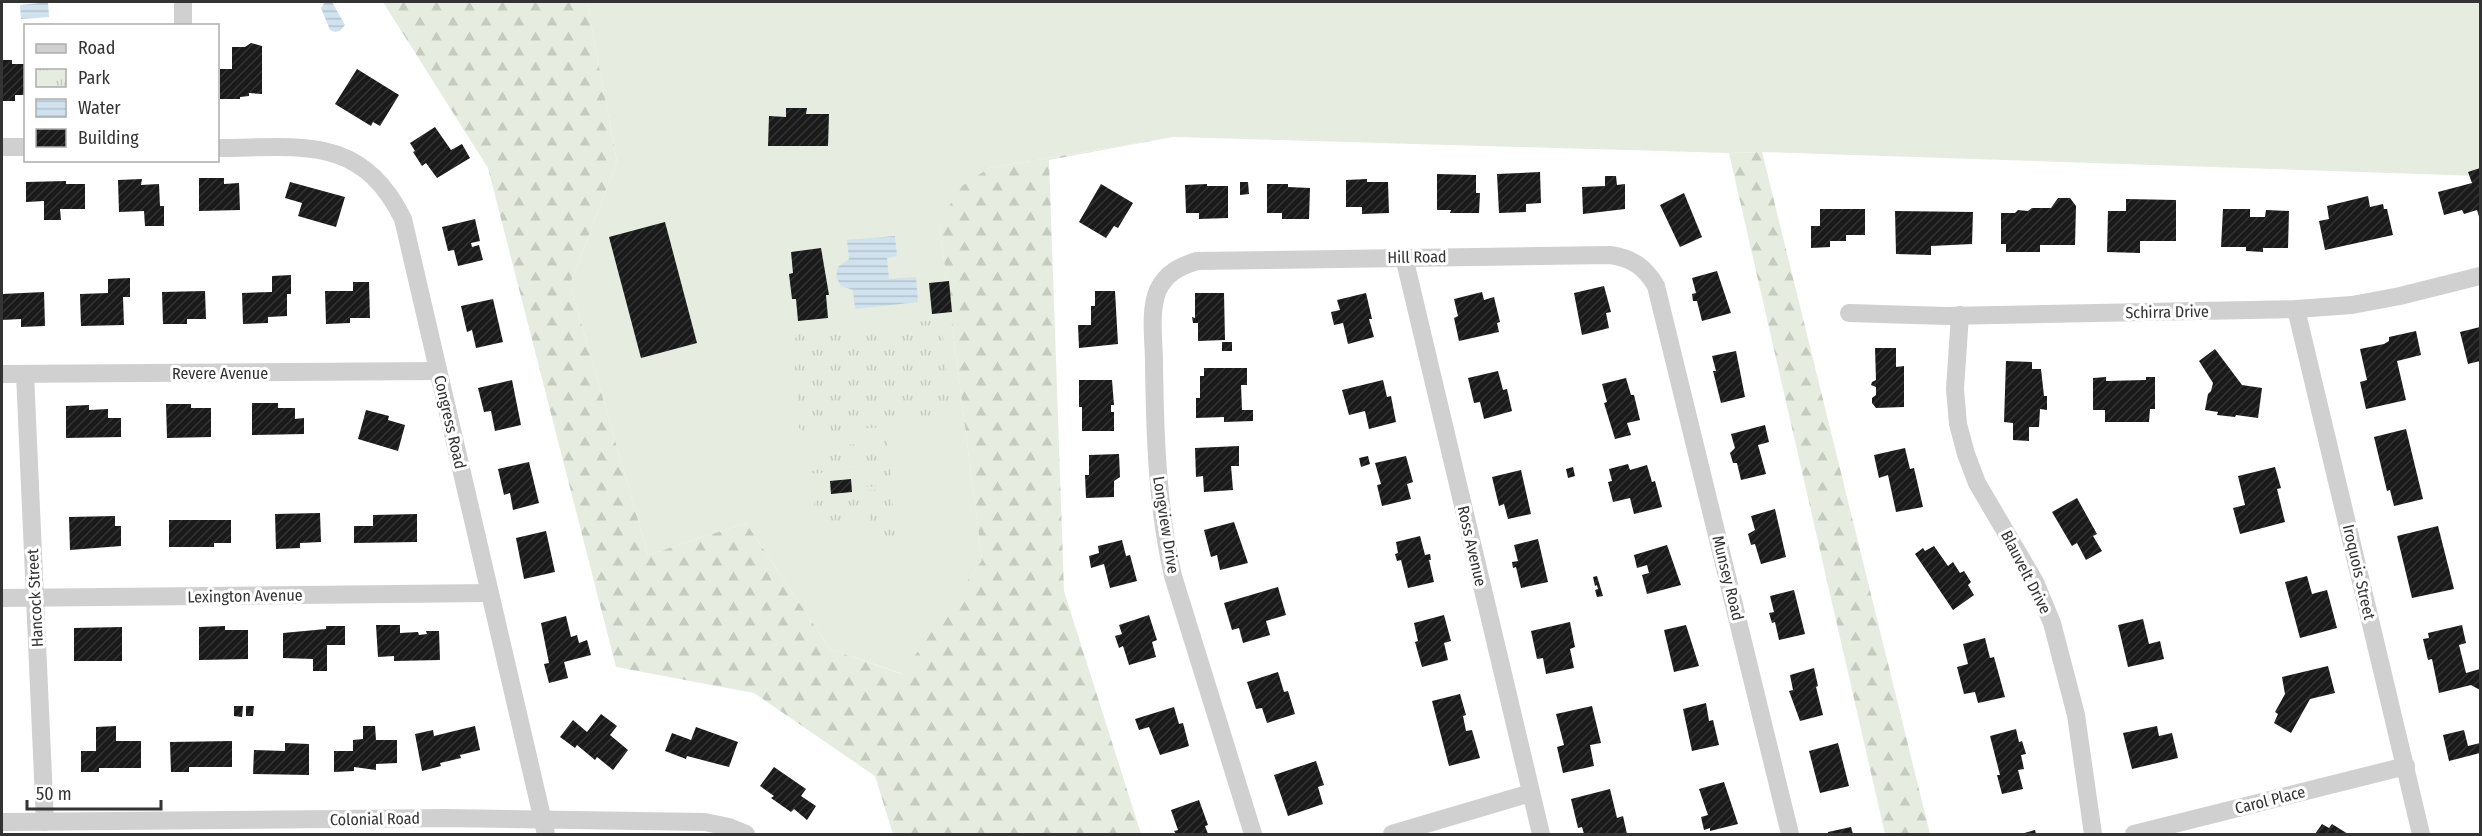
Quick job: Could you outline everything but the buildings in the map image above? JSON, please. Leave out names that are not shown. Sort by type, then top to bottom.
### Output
[{"type":"street","points":[[183,2],[183,24]]},
{"type":"street","points":[[2,147],[24,147]]},
{"type":"street","name":"Congress Road","points":[[219,148],[322,149],[351,160],[377,178],[392,197],[402,219],[543,827]]},
{"type":"street","name":"Hill Road","points":[[1197,261],[1610,255],[1636,262]]},
{"type":"street","name":"Ross Avenue","points":[[1404,257],[1541,834]]},
{"type":"street","name":"Longview Drive","points":[[1197,261],[1180,267],[1168,276],[1159,288],[1154,301],[1154,394],[1160,502],[1173,576],[1253,834]]},
{"type":"street","name":"Munsey Road","points":[[1636,262],[1648,273],[1656,286],[1790,834]]},
{"type":"street","name":"Schirra Drive","points":[[1849,313],[1960,315],[2296,309],[2352,305],[2481,276]]},
{"type":"street","name":"Iroquois Street","points":[[2296,309],[2421,834]]},
{"type":"street","name":"Blauvelt Drive","points":[[1960,315],[1955,389],[1958,424],[1977,483],[2035,582],[2052,622],[2076,715],[2093,834]]},
{"type":"street","name":"Revere Avenue","points":[[2,374],[438,371]]},
{"type":"street","name":"Hancock Street","points":[[25,374],[45,822]]},
{"type":"street","name":"Lexington Avenue","points":[[2,598],[489,593]]},
{"type":"street","name":"Carol Place","points":[[2134,834],[2406,766]]},
{"type":"street","points":[[1392,834],[1531,793]]},
{"type":"street","name":"Colonial Road","points":[[2,822],[45,822],[118,828],[446,818],[543,827],[705,822],[729,827],[746,834]]},
{"type":"green space","points":[[383,2],[587,2],[617,162],[570,284],[648,555],[746,523],[830,649],[902,674],[982,560],[939,222],[962,186],[989,168],[1173,137],[1049,160],[1064,591],[1141,834],[893,834],[875,776],[754,693],[616,667],[488,168]]},
{"type":"green space","points":[[587,2],[2480,2],[2480,176],[1762,152],[1729,153],[1173,137],[989,168],[939,222],[982,560],[903,674],[830,649],[746,523],[648,555],[570,284],[617,162]]},
{"type":"green space","points":[[1762,152],[1930,834],[1885,834],[1729,153]]},
{"type":"green space","points":[[934,320],[942,328],[951,413],[944,419],[907,424],[900,418],[896,426],[857,429],[851,423],[846,430],[806,434],[799,428],[793,341],[798,334],[836,331],[841,336],[846,331],[884,327],[890,331],[895,325]]},
{"type":"green space","points":[[886,434],[892,485],[866,487],[861,437]]},
{"type":"green space","points":[[855,444],[858,469],[810,474],[808,449]]},
{"type":"green space","points":[[891,488],[896,538],[871,541],[866,491]]},
{"type":"green space","points":[[862,496],[864,521],[816,526],[814,501]]},
{"type":"water","points":[[48,2],[49,17],[21,19],[20,5]]},
{"type":"water","points":[[325,2],[332,2],[345,25],[340,31],[330,30],[321,8]]},
{"type":"water","points":[[895,236],[897,256],[887,258],[889,279],[916,277],[918,302],[855,309],[853,290],[841,286],[836,277],[838,267],[849,259],[847,240]]}]
